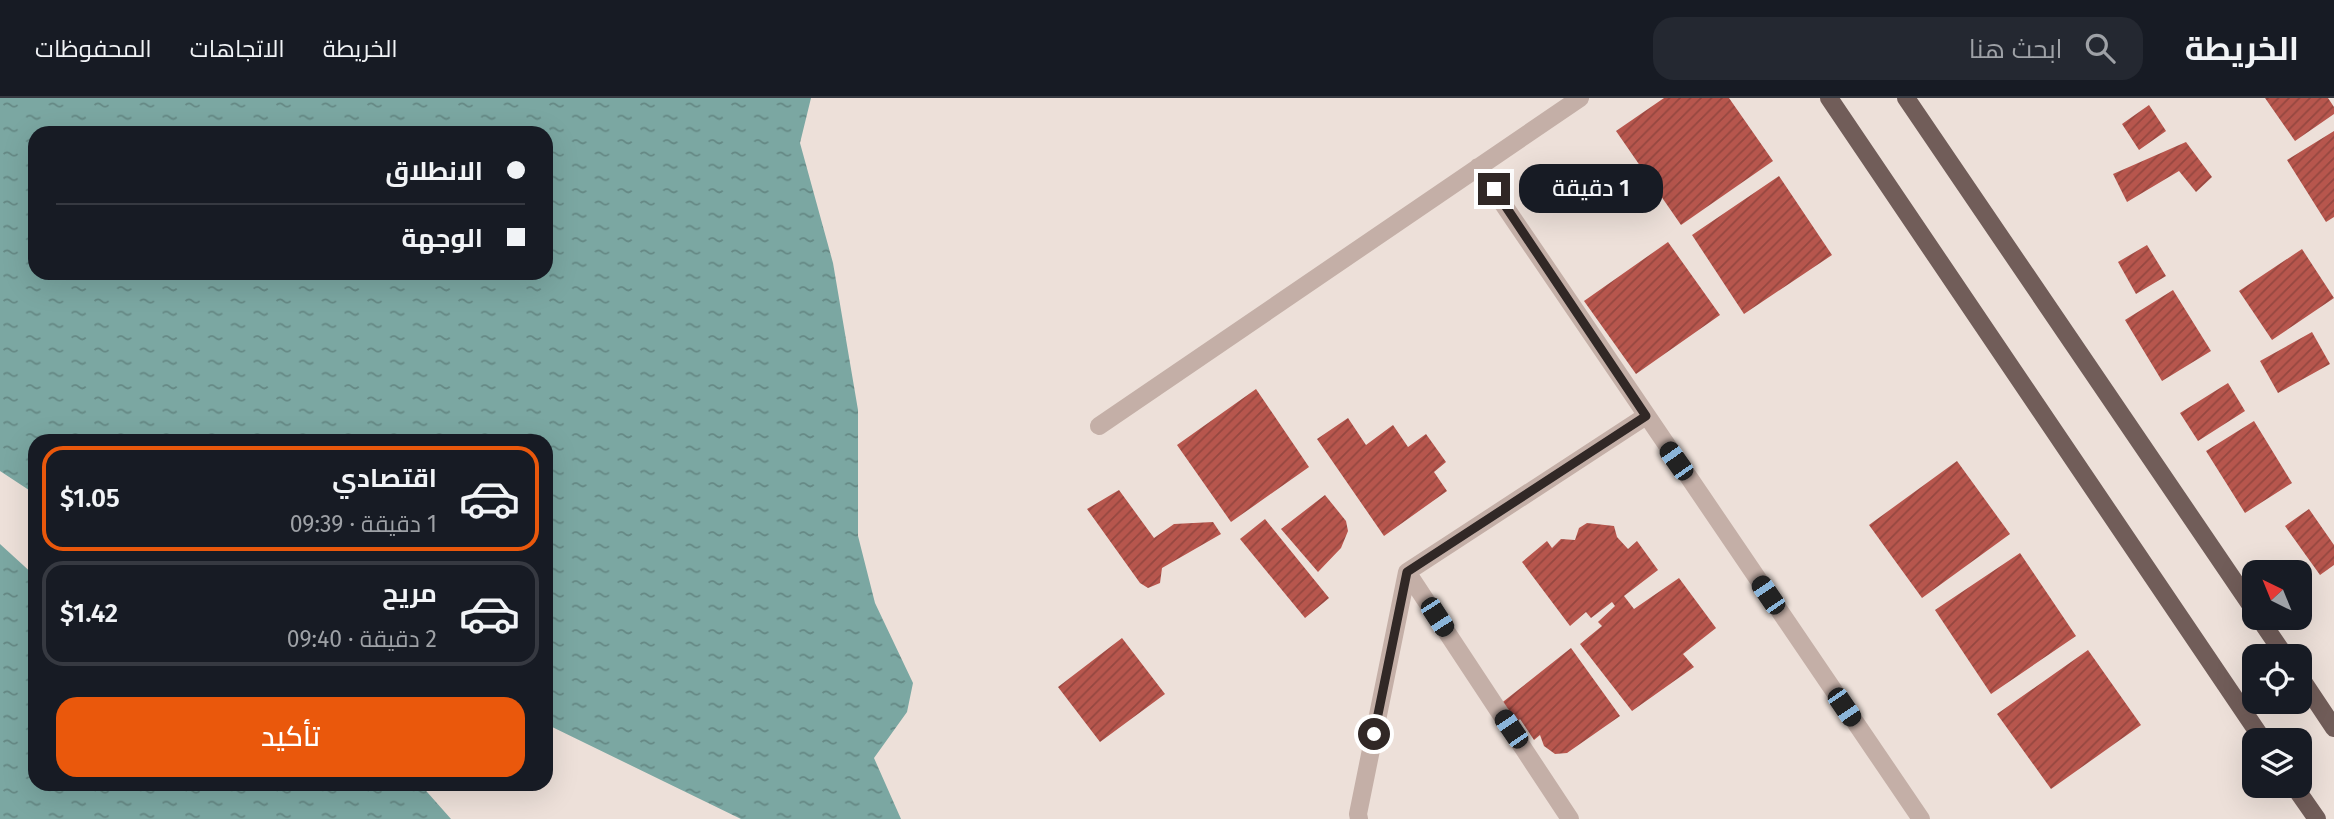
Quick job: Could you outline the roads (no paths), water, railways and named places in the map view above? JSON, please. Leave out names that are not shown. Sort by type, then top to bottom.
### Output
[{"type":"main road","points":[[1829,98],[2255,728]]},
{"type":"main road","points":[[1906,98],[2242,592]]},
{"type":"main road","points":[[2312,695],[2334,728]]},
{"type":"main road","points":[[2302,798],[2316,819]]},
{"type":"street","points":[[1099,426],[1580,98]]},
{"type":"street","points":[[1478,167],[1921,819]]},
{"type":"street","points":[[1359,819],[1407,572],[1646,416]]},
{"type":"street","points":[[1407,572],[1570,819]]},
{"type":"water","points":[[0,98],[811,98],[800,143],[833,263],[858,410],[858,536],[875,603],[913,683],[907,712],[874,758],[901,819],[741,819],[553,727],[553,434],[28,434],[28,489],[0,471]]},
{"type":"water","points":[[0,544],[28,570],[28,791],[426,791],[451,819],[0,819]]}]
